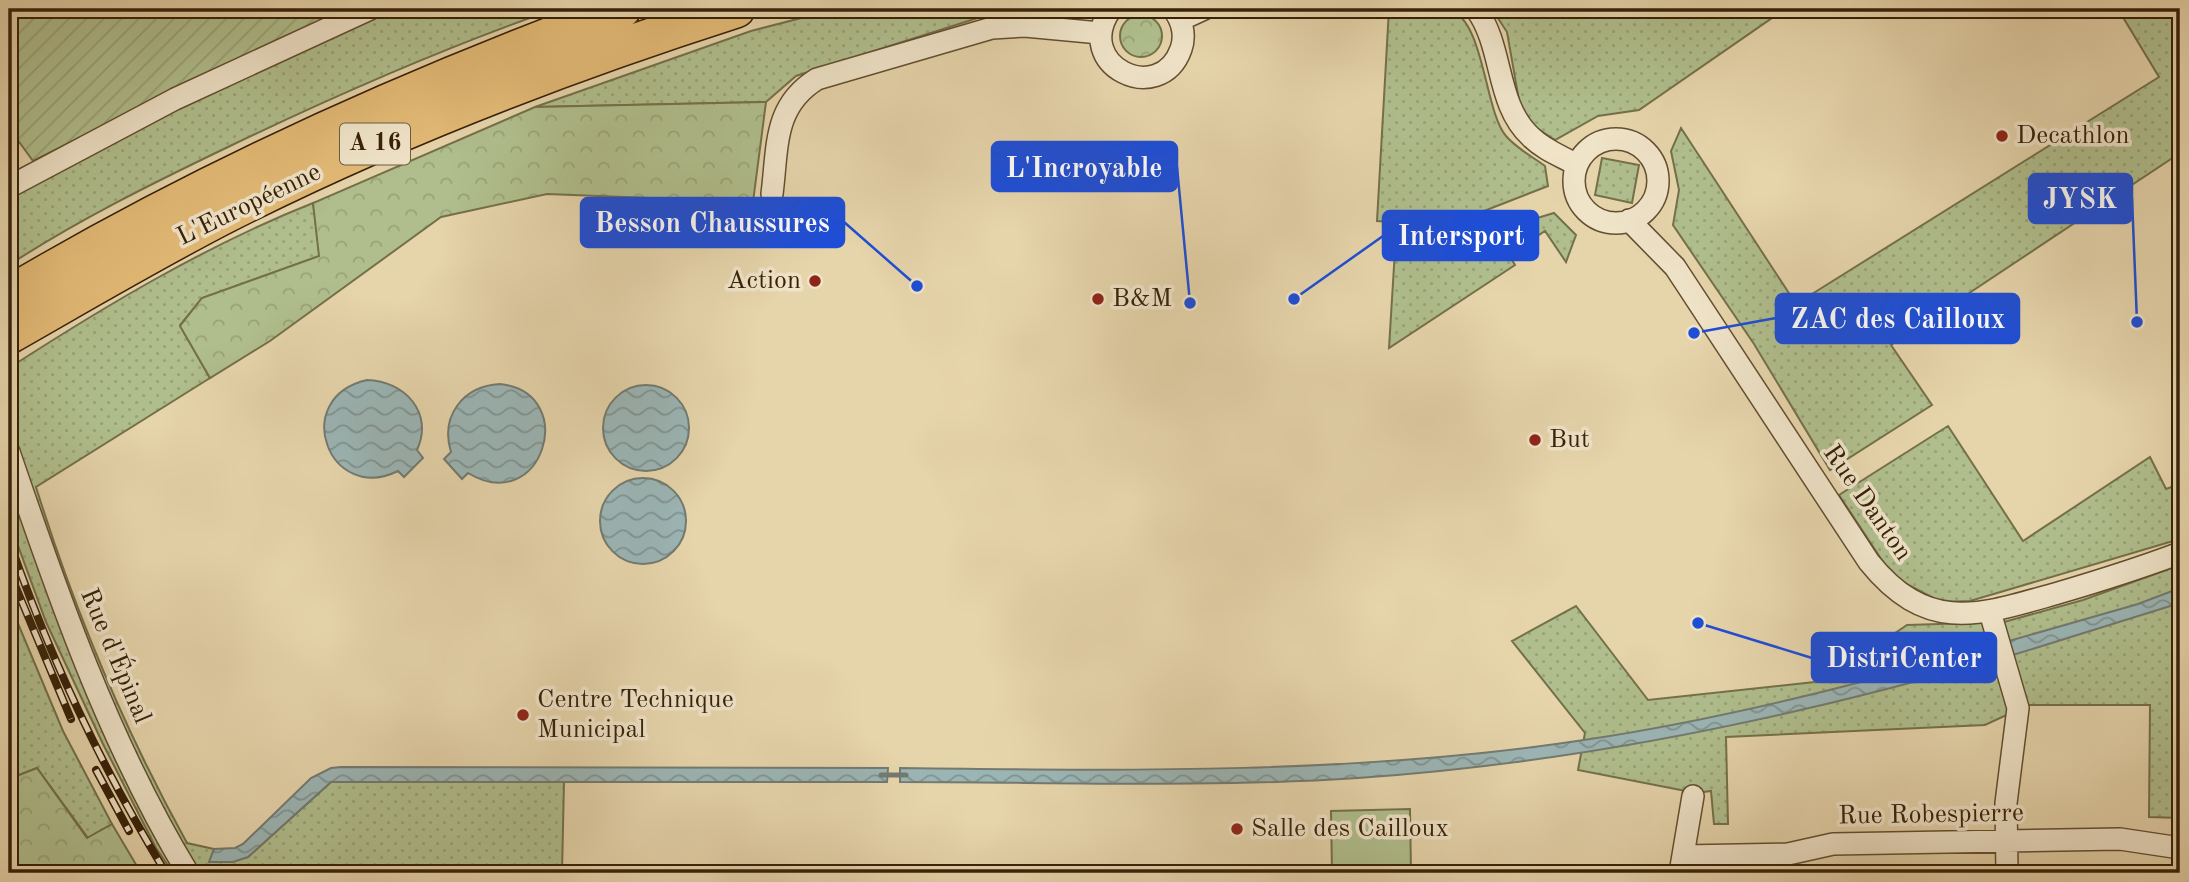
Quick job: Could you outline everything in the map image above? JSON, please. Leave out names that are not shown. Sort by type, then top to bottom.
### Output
[{"type":"highway","name":"L'Européenne","points":[[22,307],[167,206],[358,114],[622,9]]},
{"type":"highway","name":"L'Européenne","points":[[22,307],[213,221],[358,151],[524,82],[736,9]]},
{"type":"street","points":[[9,187],[175,99],[370,9]]},
{"type":"street","points":[[1111,9],[1100,33],[1103,50],[1112,65],[1128,75],[1145,77],[1167,68],[1178,55],[1183,38],[1176,15],[1204,9]]},
{"type":"street","points":[[1476,9],[1489,32],[1516,120],[1538,144],[1577,165]]},
{"type":"street","points":[[772,194],[787,108],[800,90],[817,79],[992,27],[1025,26],[1100,33]]},
{"type":"street","points":[[1622,139],[1635,143],[1650,156],[1656,167],[1657,186],[1651,203],[1642,214],[1629,220],[1603,220],[1583,206],[1574,184],[1577,165],[1584,153],[1601,141],[1622,139]]},
{"type":"street","name":"Rue Danton","points":[[1651,203],[1653,218],[1675,268],[1869,562],[1884,579],[1914,601],[1937,610],[1970,614],[1990,612],[2127,573],[2180,553]]},
{"type":"street","name":"Rue Danton","points":[[1629,220],[1675,268]]},
{"type":"street","name":"Rue d'Épinal","points":[[9,452],[85,662],[134,770],[188,873]]},
{"type":"street","points":[[1990,612],[2018,708],[2007,783],[2007,873]]},
{"type":"street","name":"Rue Robespierre","points":[[1693,796],[1682,864],[1787,854],[1833,845],[2130,839],[2164,848],[2180,848]]},
{"type":"green space","points":[[1444,8],[1461,17],[1477,48],[1499,124],[1510,140],[1545,166],[1548,186],[1461,220],[1425,224],[1377,221],[1389,9]]},
{"type":"green space","points":[[9,9],[352,9],[249,53],[33,161],[9,128]]},
{"type":"green space","points":[[352,9],[555,9],[430,56],[268,128],[116,203],[9,265],[9,174],[249,53]]},
{"type":"green space","points":[[836,9],[1095,9],[1074,19],[1030,13],[987,15],[796,76],[766,102],[535,107],[751,31]]},
{"type":"green space","points":[[1492,9],[1785,9],[1639,110],[1598,116],[1555,140],[1532,125],[1520,106],[1507,32]]},
{"type":"green space","points":[[2118,9],[2167,9],[2180,28],[2180,153],[1891,345],[1932,405],[1830,470],[1754,344],[1673,225],[1679,190],[1671,151],[1681,128],[1796,304],[2159,77]]},
{"type":"green space","points":[[1141,15],[1156,21],[1162,36],[1156,51],[1141,57],[1126,51],[1120,36],[1126,21]]},
{"type":"green space","points":[[766,102],[753,202],[547,194],[441,217],[270,341],[210,378],[180,326],[202,298],[319,256],[313,203],[535,107]]},
{"type":"green space","points":[[1602,158],[1639,165],[1632,203],[1595,195]]},
{"type":"green space","points":[[313,203],[320,256],[202,298],[180,325],[210,378],[36,487],[84,625],[142,757],[164,800],[187,843],[214,849],[210,862],[248,857],[331,782],[564,781],[562,873],[173,873],[156,848],[103,744],[46,622],[9,521],[9,368],[157,278],[234,238]]},
{"type":"green space","points":[[1554,213],[1576,235],[1566,262],[1545,231],[1509,255],[1515,265],[1389,348],[1395,250],[1415,243],[1458,242]]},
{"type":"green space","points":[[1948,426],[2023,541],[2150,457],[2166,489],[2180,484],[2180,539],[1970,601],[1941,602],[1893,577],[1839,495]]},
{"type":"green space","points":[[2180,565],[2180,818],[2149,817],[2150,705],[2028,705],[1985,725],[1726,737],[1728,824],[1714,824],[1711,791],[1696,793],[1578,770],[1585,733],[1512,641],[1576,606],[1648,700],[1824,681],[1907,625],[2004,622],[2083,600]]},
{"type":"green space","points":[[9,602],[63,731],[112,824],[88,838],[37,768],[9,779]]},
{"type":"green space","points":[[37,768],[87,838],[112,824],[141,873],[9,873],[9,779]]},
{"type":"green space","points":[[1410,809],[1411,873],[1332,873],[1331,811]]},
{"type":"water","points":[[367,380],[393,386],[413,402],[419,412],[422,424],[417,450],[423,458],[404,477],[398,471],[374,478],[353,474],[337,462],[327,445],[324,426],[329,407],[343,390]]},
{"type":"water","points":[[500,384],[525,392],[540,408],[545,428],[542,449],[532,467],[516,479],[494,482],[468,473],[462,479],[444,459],[451,452],[448,439],[452,415],[465,397],[475,390]]},
{"type":"water","points":[[646,385],[663,388],[677,397],[686,411],[689,428],[686,445],[677,459],[663,468],[646,471],[629,468],[615,459],[606,445],[603,428],[606,411],[615,397],[629,388]]},
{"type":"water","points":[[643,478],[660,481],[679,497],[686,521],[683,538],[667,557],[643,564],[626,561],[607,545],[600,521],[603,504],[619,485]]},
{"type":"water","points":[[2180,588],[2180,603],[2013,655],[2009,641],[2138,604]]},
{"type":"water","points":[[1996,645],[2000,658],[1842,700],[1682,735],[1521,762],[1301,781],[1187,784],[900,782],[900,768],[1243,768],[1329,765],[1499,751],[1584,740],[1740,711],[1843,687]]},
{"type":"water","points":[[331,768],[888,768],[887,782],[331,782],[248,857],[233,862],[209,862],[214,849],[235,848],[243,844],[311,778]]},
{"type":"waterway","points":[[881,775],[906,775]]},
{"type":"railway","points":[[9,540],[41,626],[78,711],[120,793],[166,873]]},
{"type":"railway","points":[[9,571],[71,719]]},
{"type":"railway","points":[[96,770],[129,831]]},
{"type":"place","name":"Decathlon","points":[[2002,136]]},
{"type":"place","name":"Action","points":[[815,281]]},
{"type":"place","name":"Besson Chaussures","points":[[917,286]]},
{"type":"place","name":"B&M","points":[[1098,299]]},
{"type":"place","name":"Intersport","points":[[1294,299]]},
{"type":"place","name":"L'Incroyable","points":[[1190,303]]},
{"type":"place","name":"JYSK","points":[[2137,322]]},
{"type":"place","name":"ZAC des Cailloux","points":[[1694,333]]},
{"type":"place","name":"But","points":[[1535,440]]},
{"type":"place","name":"DistriCenter","points":[[1698,623]]},
{"type":"place","name":"Centre Technique Municipal","points":[[523,715]]},
{"type":"place","name":"Salle des Cailloux","points":[[1237,829]]}]
